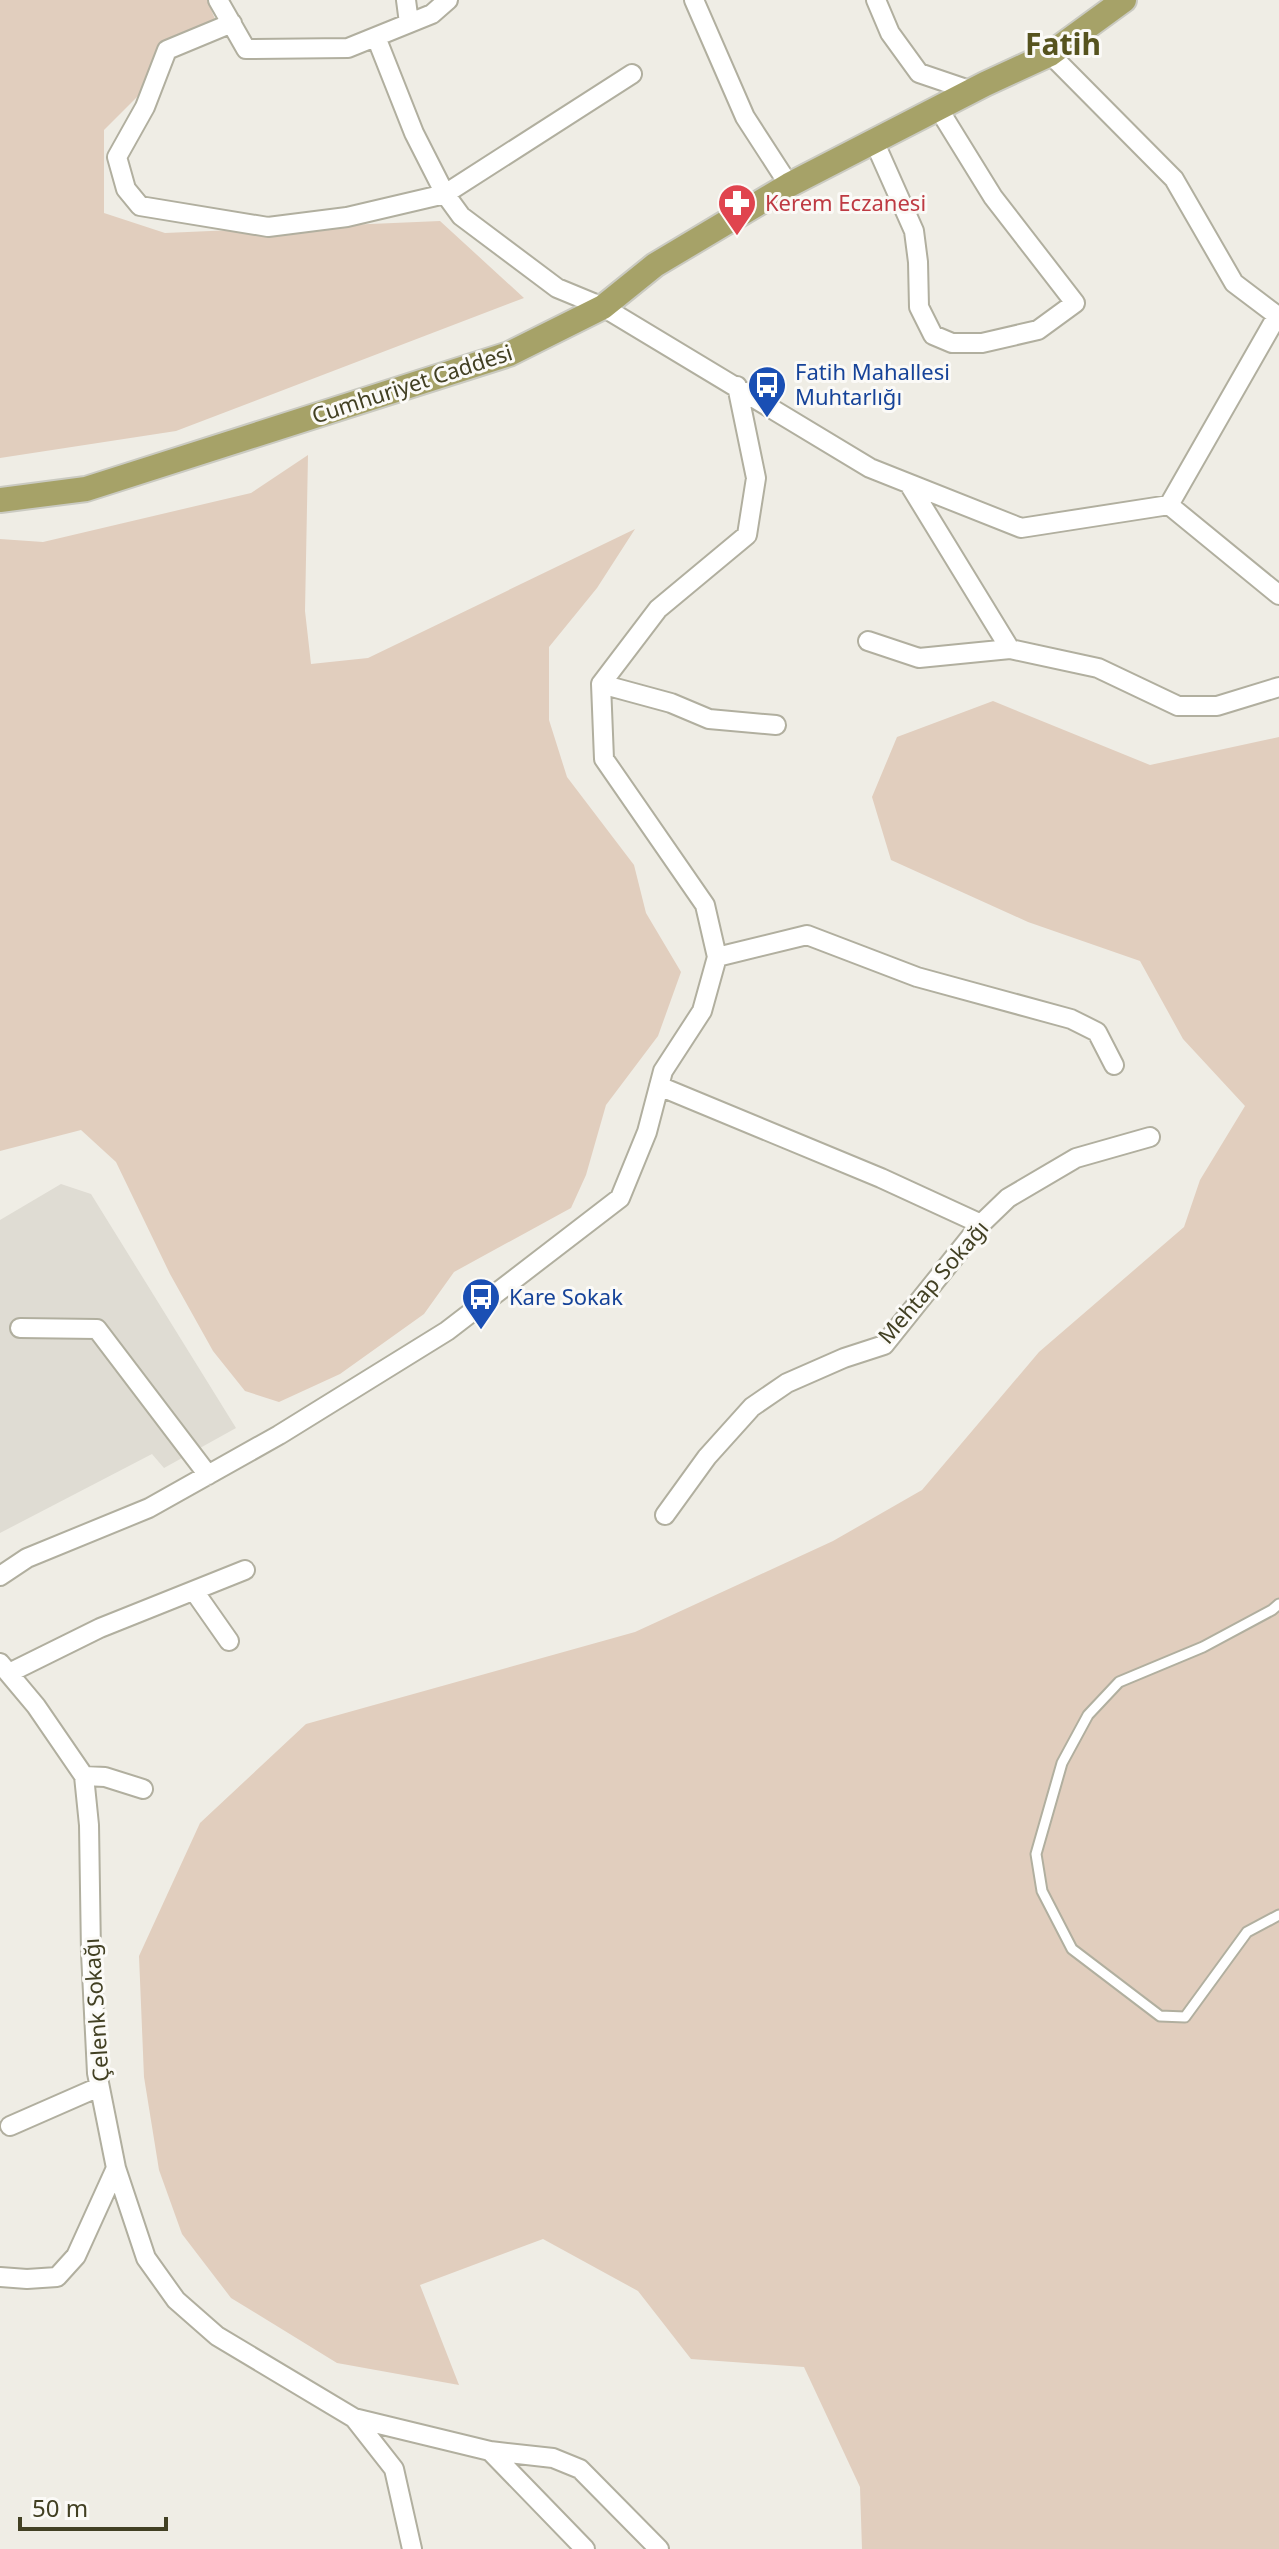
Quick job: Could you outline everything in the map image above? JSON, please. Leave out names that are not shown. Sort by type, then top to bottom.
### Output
[{"type":"main road","name":"Cumhuriyet Caddesi","points":[[0,500],[86,489],[509,354],[603,307],[655,265],[789,185],[1050,54],[1114,3]]},
{"type":"street","points":[[218,0],[246,49],[348,48],[432,14],[448,0]]},
{"type":"street","points":[[406,0],[409,23]]},
{"type":"street","points":[[694,0],[745,117],[789,185]]},
{"type":"street","points":[[876,0],[890,33],[919,73],[972,91]]},
{"type":"street","points":[[232,23],[167,50],[145,107],[117,157],[126,189],[140,206],[268,227],[347,217],[445,194],[632,74]]},
{"type":"street","points":[[376,37],[414,133],[445,194],[461,216],[557,288],[603,307],[870,468],[1021,528],[1169,505],[1279,595]]},
{"type":"street","points":[[1050,54],[1174,179],[1234,283],[1278,317],[1169,505]]},
{"type":"street","points":[[874,141],[914,231],[919,307],[933,335],[952,343],[982,343],[1038,330],[1075,303],[993,197],[938,108]]},
{"type":"street","points":[[0,1576],[27,1558],[149,1508],[279,1435],[447,1331],[620,1198],[647,1132],[663,1071],[702,1011],[717,957],[705,905],[604,759],[601,684],[658,609],[747,535],[756,478],[737,386]]},
{"type":"street","points":[[909,484],[1010,649]]},
{"type":"street","points":[[868,641],[919,658],[1010,649],[1098,668],[1178,706],[1217,706],[1279,687]]},
{"type":"street","points":[[601,684],[671,703],[709,719],[776,725]]},
{"type":"street","points":[[717,957],[807,935],[917,977],[1071,1019],[1097,1032],[1114,1065]]},
{"type":"street","points":[[659,1086],[881,1178],[981,1224]]},
{"type":"street","name":"Mehtap Sokağı","points":[[665,1515],[707,1457],[752,1407],[787,1383],[844,1358],[884,1345],[981,1224],[1008,1198],[1076,1158],[1150,1137]]},
{"type":"street","points":[[20,1328],[97,1329],[208,1475]]},
{"type":"street","points":[[4,1668],[245,1570]]},
{"type":"street","points":[[194,1591],[229,1641]]},
{"type":"street","name":"Çelenk Sokağı","points":[[4,1668],[36,1706],[84,1776],[89,1825],[91,1953],[99,2087],[116,2168],[146,2258],[176,2300],[217,2336],[354,2418],[490,2451],[553,2458],[580,2469],[659,2549]]},
{"type":"street","points":[[84,1776],[105,1777],[143,1789]]},
{"type":"street","points":[[10,2126],[99,2087]]},
{"type":"street","points":[[0,2277],[57,2277],[76,2256],[116,2168]]},
{"type":"street","name":"Çelenk Sokağı","points":[[354,2418],[394,2469],[412,2549]]},
{"type":"street","points":[[490,2451],[585,2549]]},
{"type":"lane","points":[[1279,1604],[1203,1647],[1119,1682],[1088,1715],[1062,1763],[1036,1854],[1042,1891],[1072,1949],[1160,2016],[1185,2017],[1247,1932],[1279,1915]]},
{"type":"shaded area","points":[[0,0],[207,0],[215,19],[104,130],[104,213],[165,233],[440,221],[524,298],[176,431],[0,458]]},
{"type":"shaded area","points":[[308,455],[305,611],[311,664],[368,658],[635,529],[597,588],[549,647],[549,720],[567,777],[634,865],[646,913],[681,972],[658,1036],[606,1105],[586,1175],[571,1208],[454,1272],[424,1314],[340,1374],[279,1402],[245,1391],[213,1351],[170,1274],[116,1162],[81,1130],[0,1151],[0,539],[43,542],[251,493]]},
{"type":"shaded area","points":[[993,701],[1150,765],[1279,737],[1279,2549],[862,2549],[860,2487],[804,2367],[691,2359],[638,2291],[543,2239],[420,2285],[459,2385],[337,2363],[231,2298],[182,2234],[159,2170],[144,2077],[139,1956],[200,1823],[306,1724],[635,1632],[833,1541],[922,1490],[1039,1352],[1184,1227],[1200,1180],[1245,1106],[1183,1039],[1140,961],[1028,922],[891,860],[872,797],[897,737]]},
{"type":"shaded area","points":[[61,1184],[91,1194],[236,1428],[164,1468],[152,1454],[0,1533],[0,1220]]},
{"type":"place","name":"Kerem Eczanesi","points":[[737,237]]},
{"type":"place","name":"Fatih Mahallesi Muhtarlığı","points":[[767,419]]},
{"type":"place","name":"Kare Sokak","points":[[481,1331]]},
{"type":"district","name":"Fatih","points":[[1063,45]]}]
